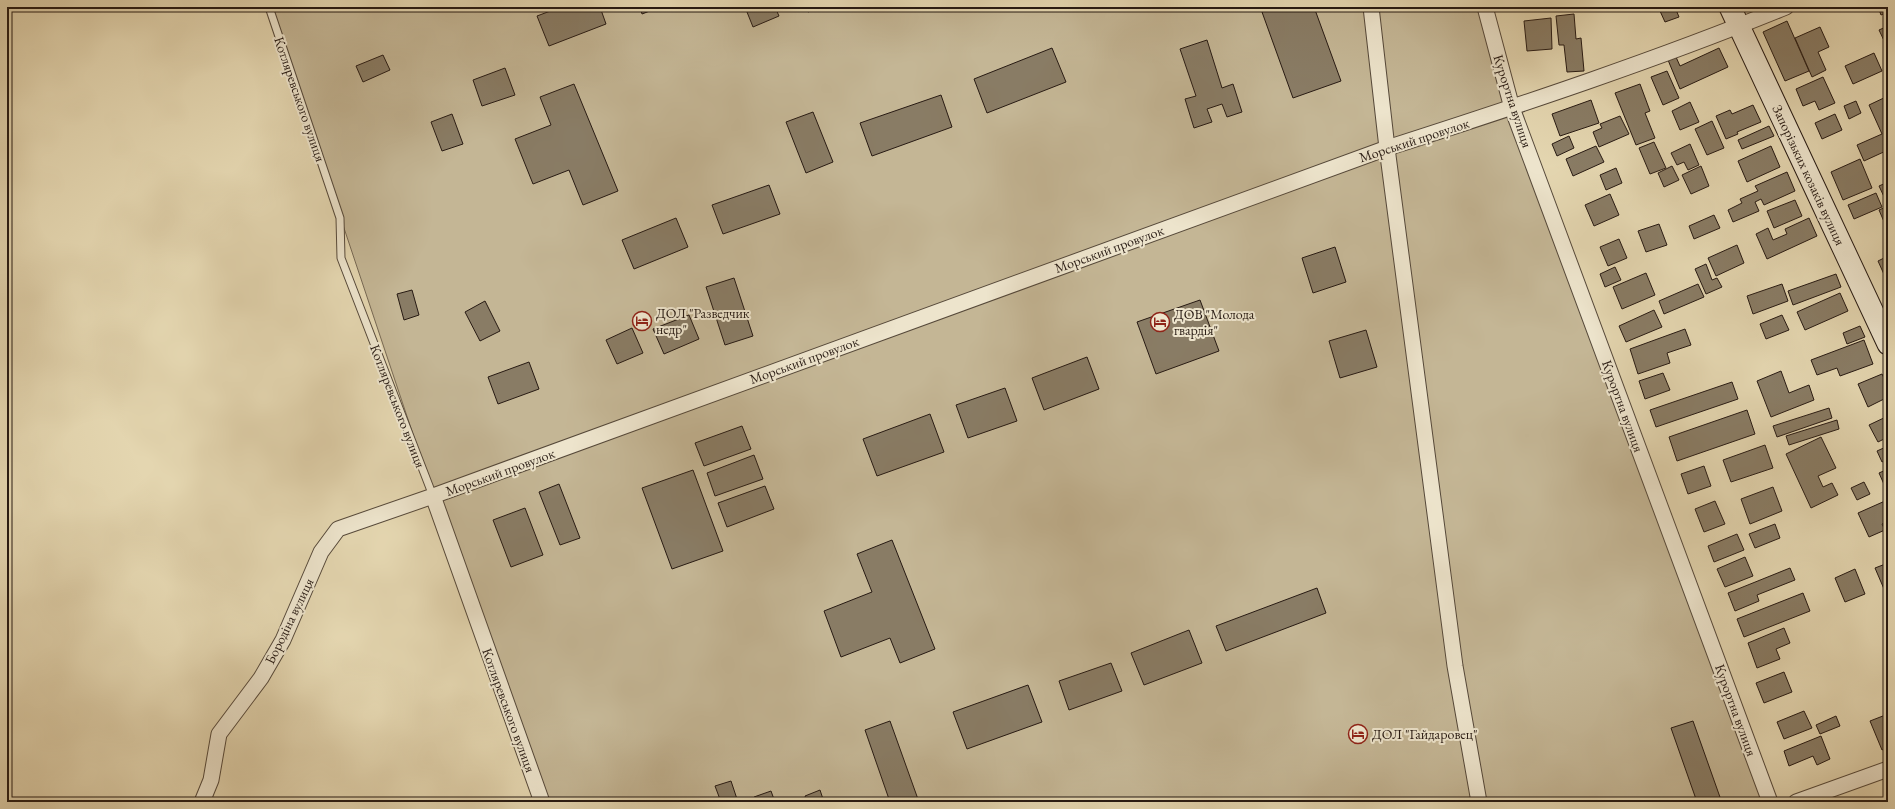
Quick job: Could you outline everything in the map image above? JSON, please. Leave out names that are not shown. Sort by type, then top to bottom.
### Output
[{"type":"main road","name":"Запорізьких козаків вулиця","points":[[1730,7],[1888,344]]},
{"type":"street","points":[[1371,7],[1387,148],[1455,666],[1479,802]]},
{"type":"street","name":"Курортна вулиця","points":[[1485,7],[1512,108],[1770,802]]},
{"type":"street","name":"Морський провулок","points":[[433,496],[1387,148],[1512,108],[1739,26],[1786,7]]},
{"type":"street","name":"Бородіна вулиця","points":[[202,802],[211,780],[219,734],[261,678],[283,640],[321,552],[338,529],[433,496]]},
{"type":"street","name":"Котляревського вулиця","points":[[433,496],[542,802]]},
{"type":"street","points":[[1796,802],[1888,769]]},
{"type":"lane","name":"Котляревського вулиця","points":[[269,7],[340,218],[341,258],[433,496]]},
{"type":"shaded area","points":[[270,7],[1483,7],[1769,802],[542,802],[433,494]]},
{"type":"building","points":[[561,7],[600,7],[606,24],[549,46],[537,16]]},
{"type":"building","points":[[640,7],[660,7],[642,14]]},
{"type":"building","points":[[745,7],[775,7],[779,16],[753,27]]},
{"type":"building","points":[[806,7],[821,7],[808,12]]},
{"type":"building","points":[[1277,7],[1314,7],[1341,81],[1293,98],[1262,12]]},
{"type":"building","points":[[1670,7],[1675,7],[1679,17],[1665,22],[1660,11]]},
{"type":"building","points":[[1878,7],[1888,7],[1888,12],[1881,15]]},
{"type":"building","points":[[1574,14],[1576,39],[1581,38],[1584,71],[1567,72],[1564,45],[1559,45],[1556,16]]},
{"type":"building","points":[[1551,18],[1552,49],[1527,51],[1524,21]]},
{"type":"building","points":[[1787,21],[1809,71],[1785,81],[1763,32]]},
{"type":"building","points":[[1888,26],[1888,49],[1879,30]]},
{"type":"building","points":[[1820,27],[1829,47],[1818,52],[1826,70],[1812,77],[1795,38]]},
{"type":"building","points":[[1207,40],[1222,88],[1233,84],[1242,112],[1227,117],[1222,104],[1207,109],[1212,122],[1194,128],[1185,99],[1196,96],[1180,49]]},
{"type":"building","points":[[1052,48],[1066,82],[987,113],[974,79]]},
{"type":"building","points":[[1719,48],[1728,67],[1680,89],[1668,60],[1676,57],[1680,66]]},
{"type":"building","points":[[1874,53],[1882,71],[1853,84],[1845,66]]},
{"type":"building","points":[[383,55],[390,70],[363,82],[356,66]]},
{"type":"building","points":[[505,68],[515,95],[482,106],[473,80]]},
{"type":"building","points":[[1667,71],[1679,98],[1663,105],[1651,77]]},
{"type":"building","points":[[1823,77],[1835,103],[1819,110],[1815,101],[1803,106],[1796,89]]},
{"type":"building","points":[[574,84],[618,191],[583,205],[569,170],[533,184],[515,139],[551,125],[540,97]]},
{"type":"building","points":[[1640,84],[1650,111],[1645,113],[1655,138],[1636,145],[1615,93]]},
{"type":"building","points":[[941,95],[952,127],[872,156],[860,123]]},
{"type":"building","points":[[1888,96],[1888,150],[1864,161],[1857,145],[1882,134],[1869,105]]},
{"type":"building","points":[[1591,100],[1599,123],[1560,136],[1552,114]]},
{"type":"building","points":[[1856,101],[1861,113],[1849,119],[1844,106]]},
{"type":"building","points":[[1690,102],[1699,122],[1680,130],[1672,111]]},
{"type":"building","points":[[1753,105],[1761,122],[1737,132],[1738,134],[1726,139],[1716,116],[1730,110],[1732,114]]},
{"type":"building","points":[[813,112],[833,162],[806,173],[786,122]]},
{"type":"building","points":[[452,114],[463,144],[442,151],[431,122]]},
{"type":"building","points":[[1835,114],[1842,130],[1822,139],[1815,123]]},
{"type":"building","points":[[1620,116],[1629,134],[1599,147],[1593,132],[1602,128],[1600,124]]},
{"type":"building","points":[[1712,121],[1724,148],[1707,155],[1695,129]]},
{"type":"building","points":[[1769,126],[1774,136],[1742,149],[1738,140]]},
{"type":"building","points":[[1569,136],[1574,148],[1557,156],[1552,144]]},
{"type":"building","points":[[1654,142],[1666,168],[1650,174],[1639,148]]},
{"type":"building","points":[[1690,144],[1699,165],[1688,170],[1684,162],[1677,165],[1671,153]]},
{"type":"building","points":[[1596,146],[1604,162],[1573,176],[1566,159]]},
{"type":"building","points":[[1771,146],[1780,167],[1747,182],[1738,161]]},
{"type":"building","points":[[1860,159],[1872,188],[1843,200],[1831,172]]},
{"type":"building","points":[[1888,161],[1888,171],[1887,171],[1884,163]]},
{"type":"building","points":[[1672,166],[1679,180],[1664,187],[1658,173]]},
{"type":"building","points":[[1701,166],[1709,186],[1691,194],[1682,175]]},
{"type":"building","points":[[1616,168],[1622,183],[1606,190],[1600,175]]},
{"type":"building","points":[[1787,172],[1795,191],[1764,205],[1761,199],[1755,202],[1759,211],[1733,222],[1728,210],[1742,203],[1740,199],[1758,191],[1755,186]]},
{"type":"building","points":[[1888,182],[1888,200],[1886,201],[1879,186]]},
{"type":"building","points":[[769,185],[780,214],[723,234],[712,205]]},
{"type":"building","points":[[1876,193],[1882,207],[1854,219],[1848,205]]},
{"type":"building","points":[[1610,194],[1619,215],[1594,226],[1585,205]]},
{"type":"building","points":[[1795,200],[1802,216],[1774,228],[1767,211]]},
{"type":"building","points":[[1888,206],[1888,222],[1885,224],[1879,210]]},
{"type":"building","points":[[1714,215],[1720,228],[1694,239],[1689,226]]},
{"type":"building","points":[[676,218],[688,247],[634,269],[622,240]]},
{"type":"building","points":[[1809,218],[1817,236],[1767,259],[1756,234],[1768,228],[1773,240],[1787,234],[1785,229]]},
{"type":"building","points":[[1659,224],[1667,245],[1646,252],[1638,231]]},
{"type":"building","points":[[1619,239],[1627,258],[1608,266],[1600,247]]},
{"type":"building","points":[[1737,245],[1744,263],[1716,276],[1708,258]]},
{"type":"building","points":[[1335,247],[1346,282],[1313,293],[1302,258]]},
{"type":"building","points":[[1888,256],[1888,281],[1887,281],[1878,261]]},
{"type":"building","points":[[1706,264],[1712,280],[1717,278],[1722,287],[1706,294],[1695,269]]},
{"type":"building","points":[[1615,267],[1621,280],[1605,287],[1600,274]]},
{"type":"building","points":[[1646,273],[1655,295],[1622,309],[1613,287]]},
{"type":"building","points":[[1836,274],[1841,287],[1793,305],[1788,291]]},
{"type":"building","points":[[734,278],[753,336],[725,345],[706,287]]},
{"type":"building","points":[[1698,284],[1704,297],[1664,314],[1659,301]]},
{"type":"building","points":[[1782,284],[1788,301],[1753,314],[1747,296]]},
{"type":"building","points":[[412,290],[419,315],[404,320],[397,294]]},
{"type":"building","points":[[1840,293],[1848,311],[1805,330],[1797,312]]},
{"type":"building","points":[[1200,300],[1219,351],[1156,374],[1137,322]]},
{"type":"building","points":[[485,301],[500,331],[480,341],[465,312]]},
{"type":"building","points":[[1654,310],[1662,327],[1626,342],[1619,326]]},
{"type":"building","points":[[689,315],[699,339],[664,354],[653,329]]},
{"type":"building","points":[[1782,315],[1789,330],[1766,339],[1760,324]]},
{"type":"building","points":[[1860,326],[1865,337],[1847,344],[1843,333]]},
{"type":"building","points":[[632,328],[643,353],[617,364],[606,340]]},
{"type":"building","points":[[1685,329],[1691,345],[1667,353],[1670,363],[1638,374],[1630,349]]},
{"type":"building","points":[[1366,330],[1377,367],[1340,378],[1329,341]]},
{"type":"building","points":[[1864,340],[1873,364],[1840,376],[1837,368],[1817,375],[1811,360]]},
{"type":"building","points":[[1087,357],[1099,389],[1044,410],[1032,378]]},
{"type":"building","points":[[529,362],[539,389],[498,404],[488,377]]},
{"type":"building","points":[[1781,371],[1789,393],[1809,385],[1814,400],[1771,417],[1757,381]]},
{"type":"building","points":[[1663,373],[1670,390],[1645,399],[1639,381]]},
{"type":"building","points":[[1882,374],[1888,386],[1888,397],[1868,407],[1858,384]]},
{"type":"building","points":[[1732,382],[1738,399],[1656,427],[1650,410]]},
{"type":"building","points":[[1005,388],[1017,421],[968,438],[956,405]]},
{"type":"building","points":[[1829,408],[1832,418],[1777,437],[1773,426]]},
{"type":"building","points":[[1747,410],[1755,434],[1677,461],[1669,437]]},
{"type":"building","points":[[930,414],[944,452],[877,476],[863,439]]},
{"type":"building","points":[[1888,416],[1888,437],[1878,442],[1869,425]]},
{"type":"building","points":[[1837,420],[1839,429],[1789,445],[1786,436]]},
{"type":"building","points":[[742,426],[751,449],[704,466],[695,443]]},
{"type":"building","points":[[1821,437],[1836,468],[1818,476],[1823,487],[1832,483],[1838,495],[1811,508],[1786,454]]},
{"type":"building","points":[[1765,445],[1773,468],[1731,482],[1723,460]]},
{"type":"building","points":[[1888,446],[1888,459],[1882,462],[1877,451]]},
{"type":"building","points":[[754,455],[763,479],[715,496],[707,473]]},
{"type":"building","points":[[1704,466],[1711,486],[1688,494],[1681,474]]},
{"type":"building","points":[[1888,469],[1888,491],[1887,491],[1879,473]]},
{"type":"building","points":[[693,470],[723,551],[672,569],[642,488]]},
{"type":"building","points":[[1864,482],[1870,494],[1857,500],[1851,488]]},
{"type":"building","points":[[559,484],[580,538],[560,545],[539,492]]},
{"type":"building","points":[[765,486],[774,509],[727,527],[718,503]]},
{"type":"building","points":[[1773,487],[1782,511],[1750,524],[1741,499]]},
{"type":"building","points":[[1715,501],[1725,524],[1704,532],[1695,509]]},
{"type":"building","points":[[1885,501],[1888,507],[1888,521],[1882,524],[1885,530],[1869,537],[1858,513]]},
{"type":"building","points":[[525,508],[543,555],[511,567],[493,520]]},
{"type":"building","points":[[1775,524],[1780,538],[1755,548],[1749,534]]},
{"type":"building","points":[[1737,534],[1744,550],[1714,562],[1708,546]]},
{"type":"building","points":[[892,540],[935,649],[900,663],[890,638],[841,657],[824,611],[872,592],[857,554]]},
{"type":"building","points":[[1745,557],[1753,576],[1725,587],[1717,569]]},
{"type":"building","points":[[1888,563],[1888,588],[1884,589],[1875,568]]},
{"type":"building","points":[[1790,568],[1795,580],[1757,595],[1759,601],[1735,611],[1728,593]]},
{"type":"building","points":[[1855,569],[1865,594],[1845,602],[1835,578]]},
{"type":"building","points":[[1317,588],[1326,613],[1226,651],[1216,626]]},
{"type":"building","points":[[1803,593],[1810,611],[1744,637],[1737,619]]},
{"type":"building","points":[[1784,628],[1790,643],[1776,649],[1780,659],[1757,668],[1748,643]]},
{"type":"building","points":[[1189,630],[1202,663],[1144,685],[1131,653]]},
{"type":"building","points":[[1111,663],[1122,691],[1069,710],[1059,681]]},
{"type":"building","points":[[1784,672],[1792,692],[1764,703],[1756,683]]},
{"type":"building","points":[[1028,685],[1042,722],[967,749],[953,712]]},
{"type":"building","points":[[1804,711],[1812,728],[1784,739],[1777,722]]},
{"type":"building","points":[[1888,714],[1888,747],[1882,750],[1870,721]]},
{"type":"building","points":[[1836,716],[1840,726],[1820,734],[1816,725]]},
{"type":"building","points":[[890,721],[919,802],[890,802],[865,730]]},
{"type":"building","points":[[1693,721],[1721,800],[1714,802],[1697,802],[1671,728]]},
{"type":"building","points":[[1821,736],[1830,759],[1817,765],[1813,756],[1789,766],[1784,751]]},
{"type":"building","points":[[731,781],[738,802],[721,802],[715,786]]},
{"type":"building","points":[[820,790],[824,802],[807,802],[805,796]]},
{"type":"building","points":[[771,791],[775,802],[756,802],[754,797]]},
{"type":"place","name":"ДОЛ \"Разведчик недр\"","points":[[642,321]]},
{"type":"place","name":"ДОВ \"Молода гвардія\"","points":[[1160,322]]},
{"type":"place","name":"ДОЛ \"Гайдаровец\"","points":[[1358,734]]}]
